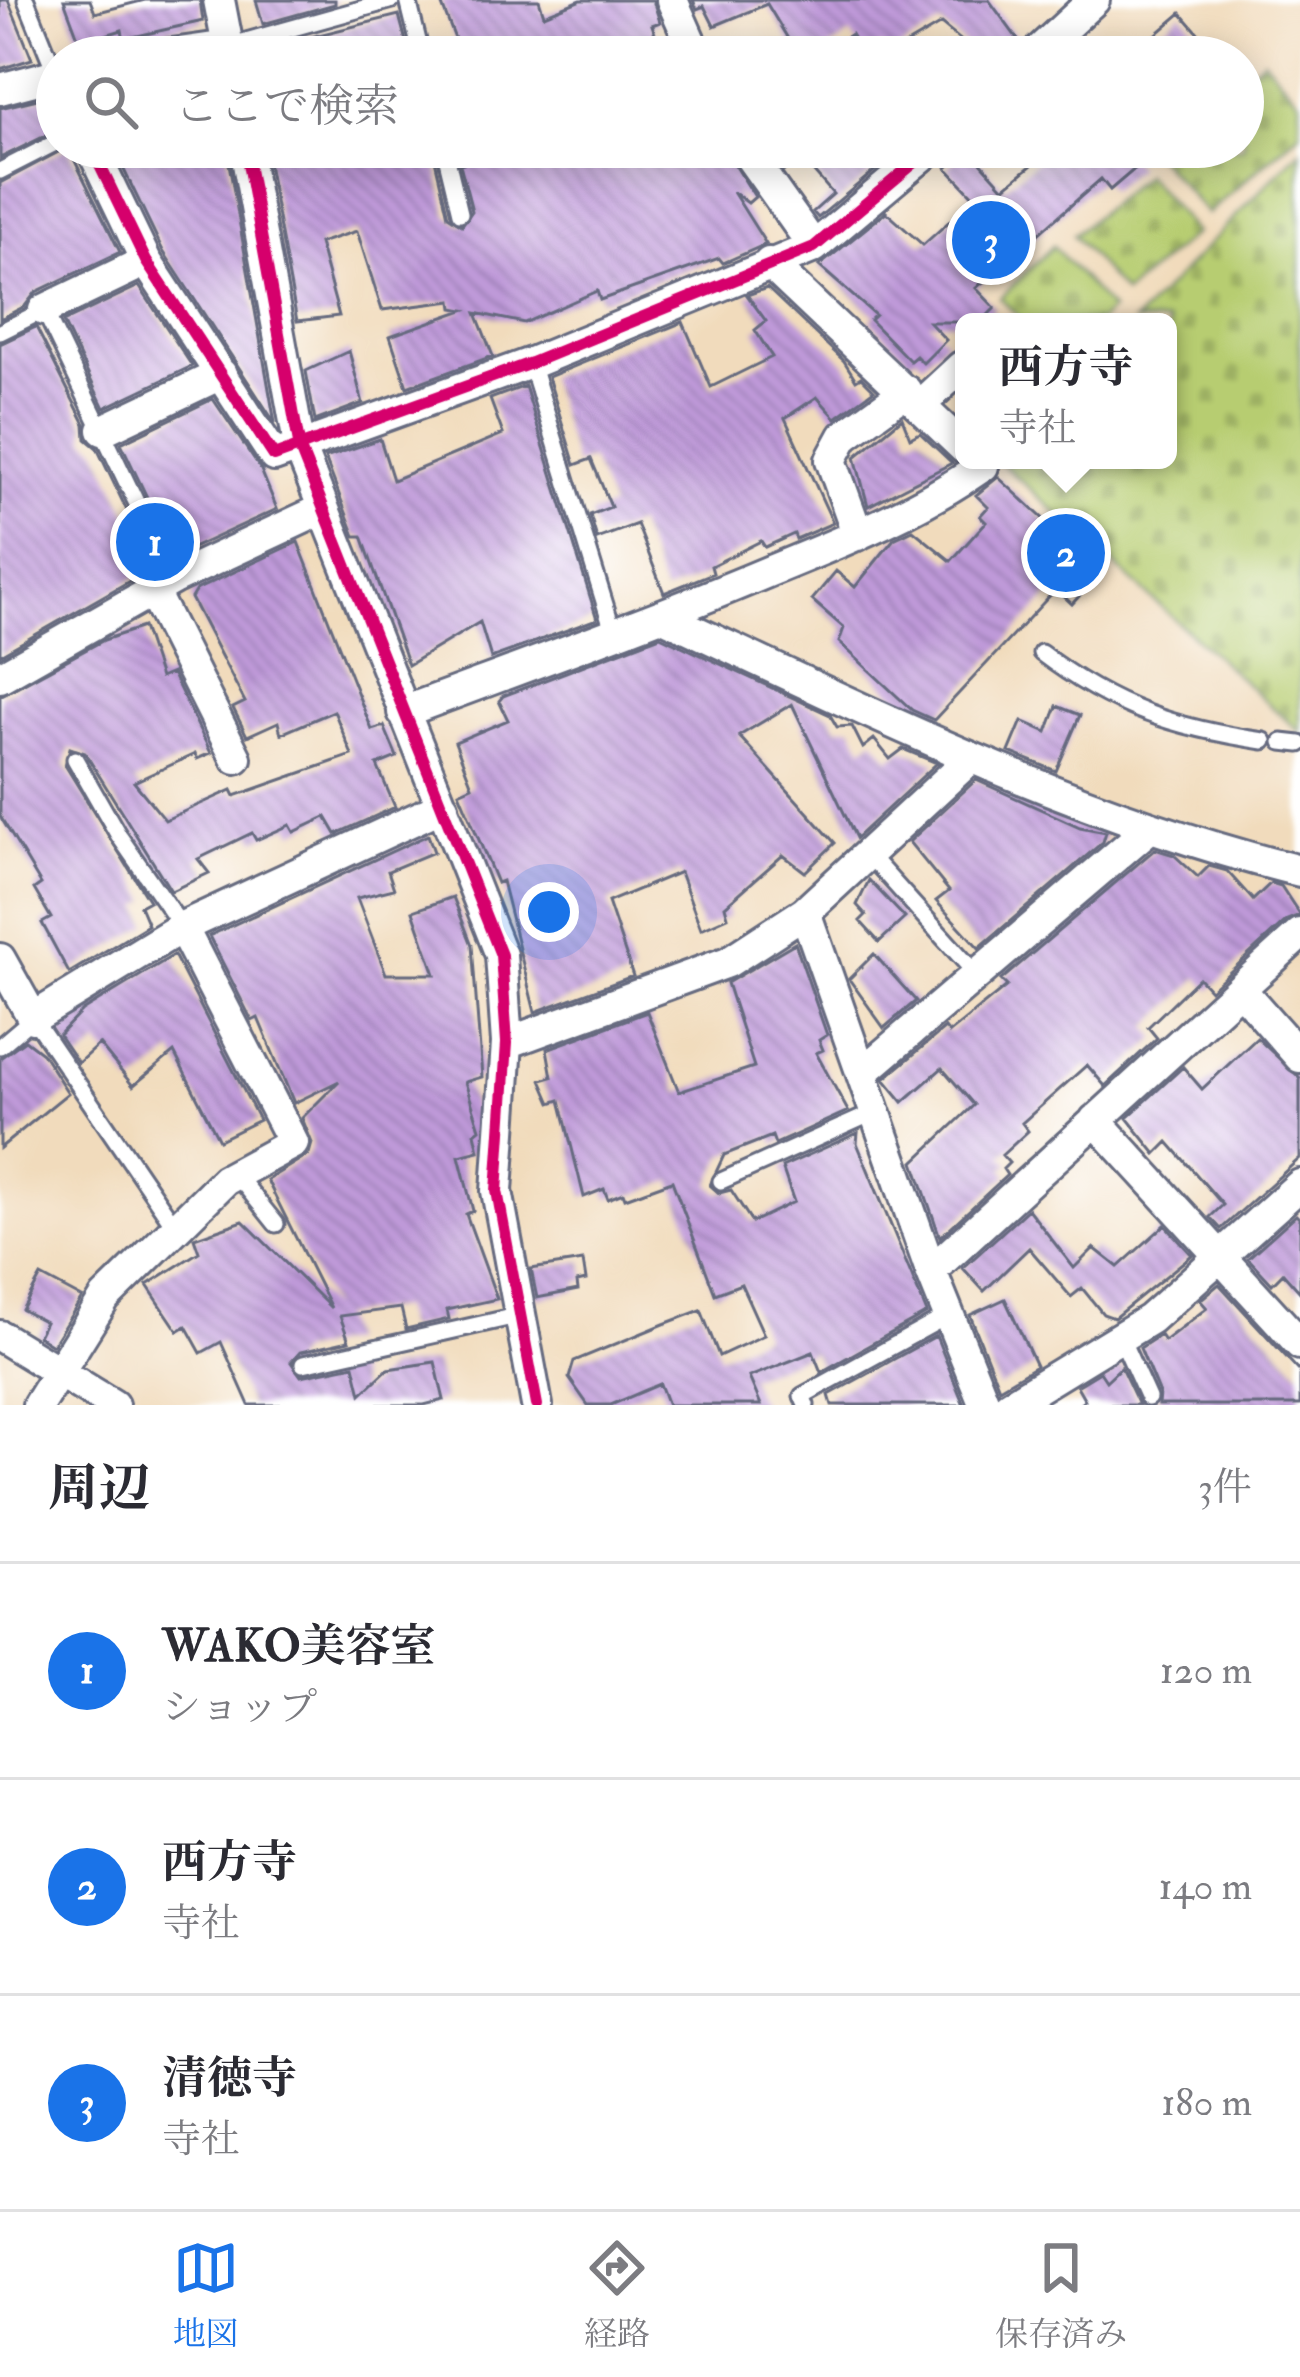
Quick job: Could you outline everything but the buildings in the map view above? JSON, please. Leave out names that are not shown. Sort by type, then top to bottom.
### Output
[{"type":"street","points":[[219,0],[227,36]]},
{"type":"street","points":[[672,0],[688,36]]},
{"type":"street","points":[[1054,36],[1094,0]]},
{"type":"street","points":[[0,89],[36,80]]},
{"type":"street","points":[[101,168],[146,261],[274,455],[531,363],[814,247],[908,168]]},
{"type":"street","points":[[249,168],[300,449],[501,955],[507,1043],[496,1191],[537,1405]]},
{"type":"street","points":[[758,168],[814,247]]},
{"type":"street","points":[[44,310],[146,261]]},
{"type":"street","points":[[769,263],[955,439]]},
{"type":"street","points":[[858,535],[831,460],[844,436],[955,371]]},
{"type":"street","points":[[103,430],[220,374]]},
{"type":"street","points":[[403,712],[663,616],[858,535],[952,488],[979,469]]},
{"type":"street","points":[[0,677],[162,585],[322,509]]},
{"type":"street","points":[[162,585],[236,758]]},
{"type":"street","points":[[663,616],[970,759],[1148,829],[1300,871]]},
{"type":"street","points":[[507,1043],[728,962],[805,912],[970,759]]},
{"type":"street","points":[[0,958],[33,1018],[182,927],[443,806]]},
{"type":"street","points":[[863,1072],[1148,829]]},
{"type":"street","points":[[805,912],[931,1270],[985,1405]]},
{"type":"street","points":[[38,1405],[105,1298],[236,1174],[292,1143],[182,927]]},
{"type":"street","points":[[931,1270],[1300,934]]},
{"type":"street","points":[[1240,989],[1300,1058]]},
{"type":"street","points":[[1095,1120],[1300,1343]]},
{"type":"street","points":[[1009,1405],[1052,1395],[1150,1319],[1300,1185]]},
{"type":"street","points":[[0,1336],[113,1405]]},
{"type":"lane","points":[[26,0],[40,36]]},
{"type":"lane","points":[[278,36],[393,0]]},
{"type":"lane","points":[[408,0],[417,36]]},
{"type":"lane","points":[[0,171],[36,153]]},
{"type":"lane","points":[[449,168],[460,213]]},
{"type":"lane","points":[[0,332],[44,310],[103,430],[162,585]]},
{"type":"lane","points":[[531,363],[614,634]]},
{"type":"lane","points":[[1041,653],[1091,692],[1196,731],[1264,741]]},
{"type":"lane","points":[[75,759],[118,836],[182,927]]},
{"type":"lane","points":[[868,854],[977,975]]},
{"type":"lane","points":[[0,1046],[33,1018],[176,1228]]},
{"type":"lane","points":[[721,1181],[874,1112]]},
{"type":"lane","points":[[236,1174],[276,1224]]},
{"type":"lane","points":[[806,1405],[802,1396],[949,1315]]},
{"type":"lane","points":[[303,1364],[517,1316]]},
{"type":"lane","points":[[1120,1338],[1148,1398]]},
{"type":"green space","points":[[1264,60],[1300,100],[1300,132],[1264,164]]},
{"type":"green space","points":[[1300,150],[1300,732],[1008,469],[1177,469],[1177,313],[1143,313]]},
{"type":"green space","points":[[1166,168],[1259,168],[1207,214]]},
{"type":"green space","points":[[1145,174],[1195,233],[1124,294],[1073,235]]},
{"type":"green space","points":[[1053,246],[1111,310],[1015,313],[1000,298]]},
{"type":"cycle path","points":[[101,168],[146,261],[274,456],[531,363],[814,247],[908,168]]},
{"type":"cycle path","points":[[249,168],[300,449],[501,955],[507,1043],[497,1191],[537,1405]]},
{"type":"place","name":"清徳寺","points":[[991,240]]},
{"type":"place","name":"WAKO美容室","points":[[155,542]]},
{"type":"place","name":"西方寺","points":[[1066,553]]}]
